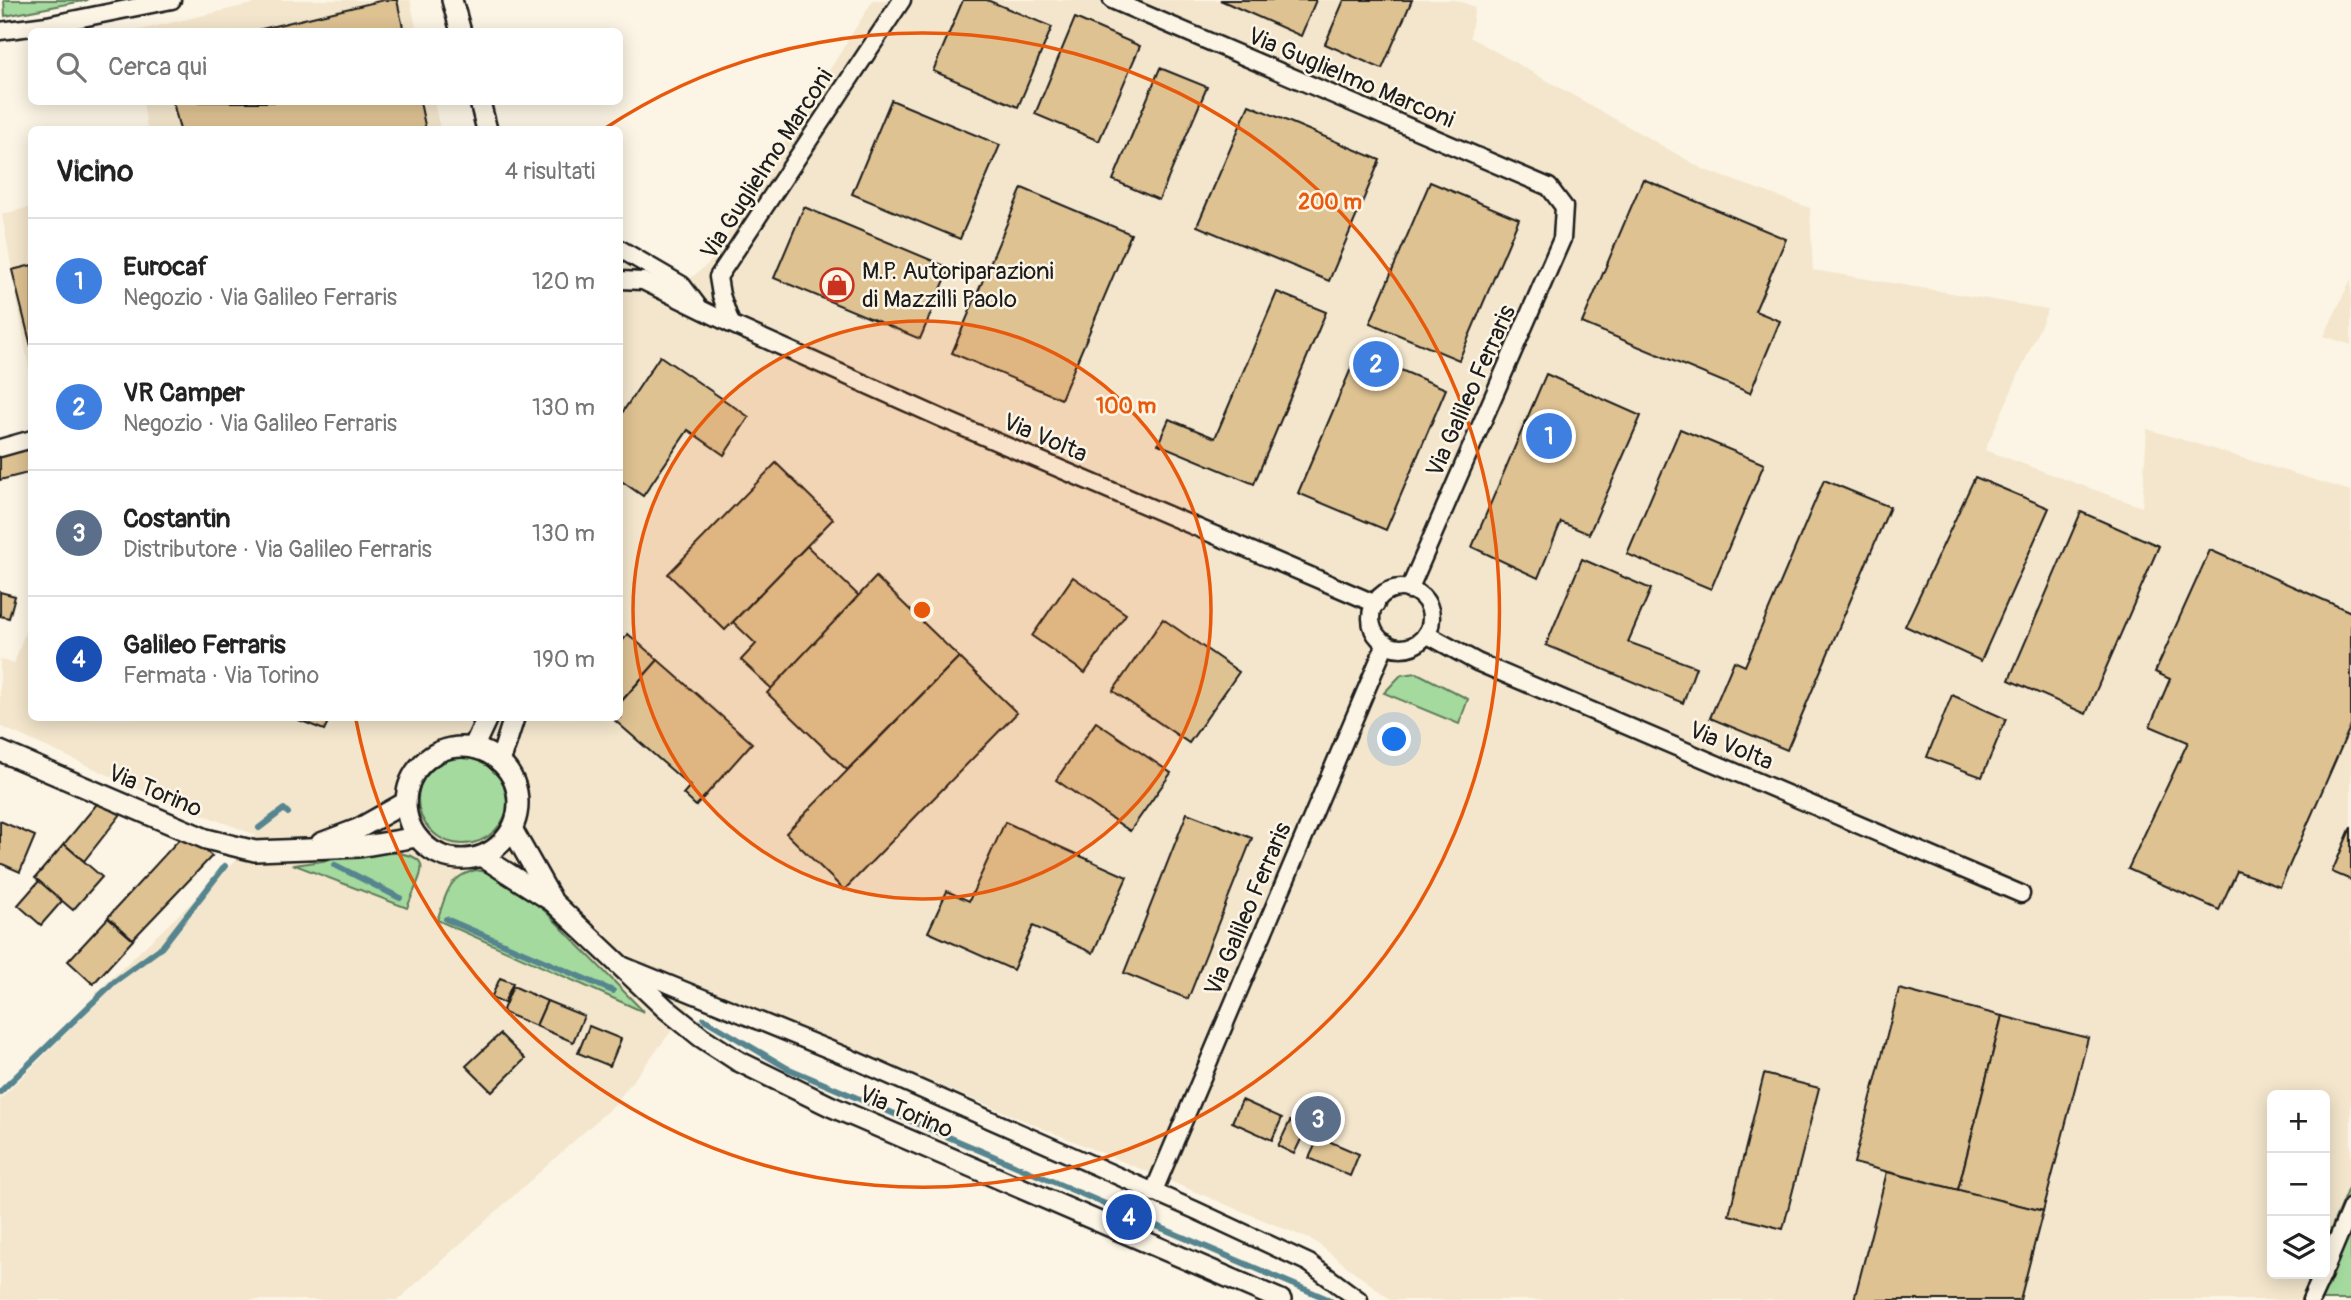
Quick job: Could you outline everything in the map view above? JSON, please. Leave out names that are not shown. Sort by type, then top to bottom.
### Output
[{"type":"street","points":[[0,31],[47,25],[172,0]]},
{"type":"street","points":[[452,0],[460,28]]},
{"type":"street","name":"Via Guglielmo Marconi","points":[[731,324],[718,277],[902,0]]},
{"type":"street","name":"Via Guglielmo Marconi","points":[[1112,0],[1549,187],[1564,207]]},
{"type":"street","points":[[481,105],[486,126]]},
{"type":"street","name":"Via Galileo Ferraris","points":[[1409,590],[1562,239],[1564,207]]},
{"type":"street","name":"Via Volta","points":[[623,251],[682,285],[699,308]]},
{"type":"street","name":"Via Volta","points":[[623,280],[643,281],[731,324],[941,418],[1376,604]]},
{"type":"street","points":[[0,447],[28,440]]},
{"type":"street","points":[[1394,590],[1409,590],[1421,596],[1430,612],[1431,621],[1426,634],[1417,644],[1399,648],[1385,643],[1376,634],[1372,617],[1376,604],[1385,594],[1394,590]]},
{"type":"street","name":"Via Volta","points":[[1426,634],[1477,662],[2021,894]]},
{"type":"street","name":"Via Galileo Ferraris","points":[[1153,1193],[1385,643]]},
{"type":"street","points":[[473,748],[486,721]]},
{"type":"street","points":[[500,761],[513,721]]},
{"type":"street","points":[[459,747],[473,748],[500,761],[511,776],[517,793],[517,812],[512,829],[494,849],[468,859],[443,856],[417,837],[408,820],[406,802],[413,775],[422,764],[445,750],[459,747]]},
{"type":"street","name":"Via Torino","points":[[0,751],[206,839],[256,851],[359,847],[417,837]]},
{"type":"street","name":"Via Torino","points":[[297,848],[321,843],[358,829],[406,802]]},
{"type":"street","name":"Via Torino","points":[[512,829],[554,902]]},
{"type":"street","name":"Via Torino","points":[[481,856],[554,902],[665,1008],[701,1037],[738,1061],[830,1106],[1281,1300]]},
{"type":"street","points":[[616,963],[850,1058],[1309,1263],[1359,1300]]},
{"type":"street","points":[[2330,1257],[2351,1207]]},
{"type":"street","points":[[2311,1300],[2321,1279]]},
{"type":"shaded area","points":[[269,0],[410,0],[416,28],[148,28]]},
{"type":"shaded area","points":[[873,0],[1456,0],[1475,7],[1470,37],[1705,170],[1810,208],[1813,270],[2048,309],[1985,450],[2142,507],[2147,429],[2351,491],[2351,1254],[2331,1300],[1391,1300],[1314,1241],[705,988],[614,1105],[398,1300],[0,1300],[0,1099],[98,1002],[94,995],[234,862],[256,835],[161,799],[0,726],[0,659],[14,664],[28,624],[28,721],[623,721],[623,264],[650,267],[684,284],[710,262]]},
{"type":"shaded area","points":[[143,105],[435,105],[439,126],[147,126]]},
{"type":"shaded area","points":[[28,208],[28,363],[2,214]]},
{"type":"shaded area","points":[[2351,279],[2351,345],[2324,336]]},
{"type":"green space","points":[[4,0],[88,0],[5,16]]},
{"type":"green space","points":[[1417,673],[1468,699],[1459,724],[1384,693],[1401,675]]},
{"type":"green space","points":[[463,754],[480,757],[495,767],[505,782],[508,799],[505,816],[495,831],[480,841],[463,844],[446,841],[431,831],[421,816],[418,799],[421,782],[431,767],[446,757]]},
{"type":"green space","points":[[384,852],[401,854],[419,861],[421,874],[407,908],[295,865]]},
{"type":"green space","points":[[476,870],[512,883],[547,913],[644,1012],[437,920],[453,882]]},
{"type":"green space","points":[[2351,1181],[2351,1300],[2301,1300],[2310,1279],[2330,1279],[2330,1231]]},
{"type":"building","points":[[384,0],[397,0],[403,28],[266,28]]},
{"type":"building","points":[[963,0],[987,0],[1052,27],[1018,107],[933,71]]},
{"type":"building","points":[[1220,0],[1316,0],[1301,36]]},
{"type":"building","points":[[1344,0],[1412,0],[1382,69],[1325,44]]},
{"type":"building","points":[[1075,18],[1140,46],[1099,141],[1035,114]]},
{"type":"building","points":[[1160,68],[1207,87],[1159,200],[1113,180]]},
{"type":"building","points":[[891,100],[1000,145],[960,239],[852,194]]},
{"type":"building","points":[[174,105],[421,105],[425,126],[179,126]]},
{"type":"building","points":[[1249,105],[1380,160],[1329,281],[1197,226]]},
{"type":"building","points":[[1643,179],[1786,239],[1755,311],[1780,321],[1750,393],[1582,323]]},
{"type":"building","points":[[1430,182],[1519,219],[1459,360],[1370,323]]},
{"type":"building","points":[[1022,188],[1131,234],[1061,399],[952,353]]},
{"type":"building","points":[[804,207],[950,268],[920,339],[774,278]]},
{"type":"building","points":[[28,266],[28,334],[12,270]]},
{"type":"building","points":[[1277,292],[1326,312],[1254,484],[1158,444],[1169,419],[1215,438]]},
{"type":"building","points":[[1358,352],[1446,389],[1386,530],[1298,493]]},
{"type":"building","points":[[660,356],[749,417],[724,455],[688,430],[643,496],[623,482],[623,412]]},
{"type":"building","points":[[1546,374],[1641,416],[1589,534],[1561,522],[1538,578],[1472,547]]},
{"type":"building","points":[[1680,429],[1764,464],[1711,589],[1627,554]]},
{"type":"building","points":[[28,450],[28,473],[0,480],[0,456]]},
{"type":"building","points":[[776,463],[833,519],[725,630],[668,574]]},
{"type":"building","points":[[1975,477],[2049,508],[1981,661],[1905,626]]},
{"type":"building","points":[[1824,480],[1890,507],[1787,750],[1710,718],[1734,661],[1745,666]]},
{"type":"building","points":[[2081,512],[2159,546],[2086,714],[2009,680]]},
{"type":"building","points":[[807,546],[859,596],[772,689],[741,660],[756,644],[733,622]]},
{"type":"building","points":[[2210,550],[2351,612],[2351,725],[2280,887],[2237,871],[2219,910],[2128,869],[2188,742],[2150,726],[2170,679],[2155,672]]},
{"type":"building","points":[[1582,559],[1651,589],[1628,642],[1696,667],[1683,703],[1546,645]]},
{"type":"building","points":[[876,577],[959,657],[847,770],[767,693]]},
{"type":"building","points":[[1073,577],[1126,614],[1085,673],[1032,636]]},
{"type":"building","points":[[0,592],[15,596],[9,618],[0,616]]},
{"type":"building","points":[[1163,619],[1239,672],[1189,743],[1113,691]]},
{"type":"building","points":[[628,634],[658,660],[623,700],[623,640]]},
{"type":"building","points":[[959,657],[1017,713],[844,890],[786,833]]},
{"type":"building","points":[[658,660],[752,743],[696,806],[683,794],[690,786],[615,721],[623,721],[623,700]]},
{"type":"building","points":[[1952,695],[2006,719],[1982,777],[1927,757]]},
{"type":"building","points":[[302,721],[328,721],[324,730]]},
{"type":"building","points":[[1096,722],[1171,773],[1130,831],[1056,780]]},
{"type":"building","points":[[101,799],[121,814],[84,861],[64,844]]},
{"type":"building","points":[[1187,813],[1252,838],[1188,999],[1124,973]]},
{"type":"building","points":[[0,821],[35,836],[20,872],[0,863]]},
{"type":"building","points":[[1005,822],[1127,877],[1093,953],[1033,926],[1013,970],[928,932],[947,891],[969,901]]},
{"type":"building","points":[[2351,827],[2351,880],[2332,872]]},
{"type":"building","points":[[184,834],[212,856],[133,939],[108,917]]},
{"type":"building","points":[[64,844],[102,877],[73,910],[35,878]]},
{"type":"building","points":[[39,881],[62,901],[41,925],[18,905]]},
{"type":"building","points":[[108,918],[133,940],[93,984],[68,961]]},
{"type":"building","points":[[500,978],[513,983],[504,1003],[491,998]]},
{"type":"building","points":[[513,986],[547,1001],[536,1026],[502,1012]]},
{"type":"building","points":[[1899,989],[2002,1016],[1958,1190],[1854,1163]]},
{"type":"building","points":[[547,1001],[584,1016],[573,1042],[536,1026]]},
{"type":"building","points":[[2002,1016],[2088,1038],[2043,1211],[1958,1190]]},
{"type":"building","points":[[589,1026],[621,1039],[610,1066],[578,1053]]},
{"type":"building","points":[[500,1034],[525,1059],[492,1092],[466,1066]]},
{"type":"building","points":[[1764,1074],[1819,1088],[1783,1229],[1729,1215]]},
{"type":"building","points":[[1242,1100],[1282,1118],[1272,1140],[1232,1122]]},
{"type":"building","points":[[1290,1121],[1306,1129],[1294,1154],[1278,1146]]},
{"type":"building","points":[[1319,1137],[1359,1154],[1350,1176],[1309,1158]]},
{"type":"building","points":[[1887,1172],[2043,1211],[2020,1300],[1854,1300]]},
{"type":"waterway","points":[[259,828],[284,809],[288,813]]},
{"type":"waterway","points":[[335,865],[400,898]]},
{"type":"waterway","points":[[0,1092],[114,982],[162,947],[225,866]]},
{"type":"waterway","points":[[446,919],[613,991]]},
{"type":"waterway","points":[[704,1019],[787,1068],[1330,1300]]},
{"type":"place","name":"M.P. Autoriparazioni di Mazzilli Paolo","points":[[837,285]]},
{"type":"place","name":"VR Camper","points":[[1376,364]]},
{"type":"place","name":"Eurocaf","points":[[1549,436]]},
{"type":"place","name":"Costantin","points":[[1318,1119]]},
{"type":"place","name":"Galileo Ferraris","points":[[1129,1217]]}]
